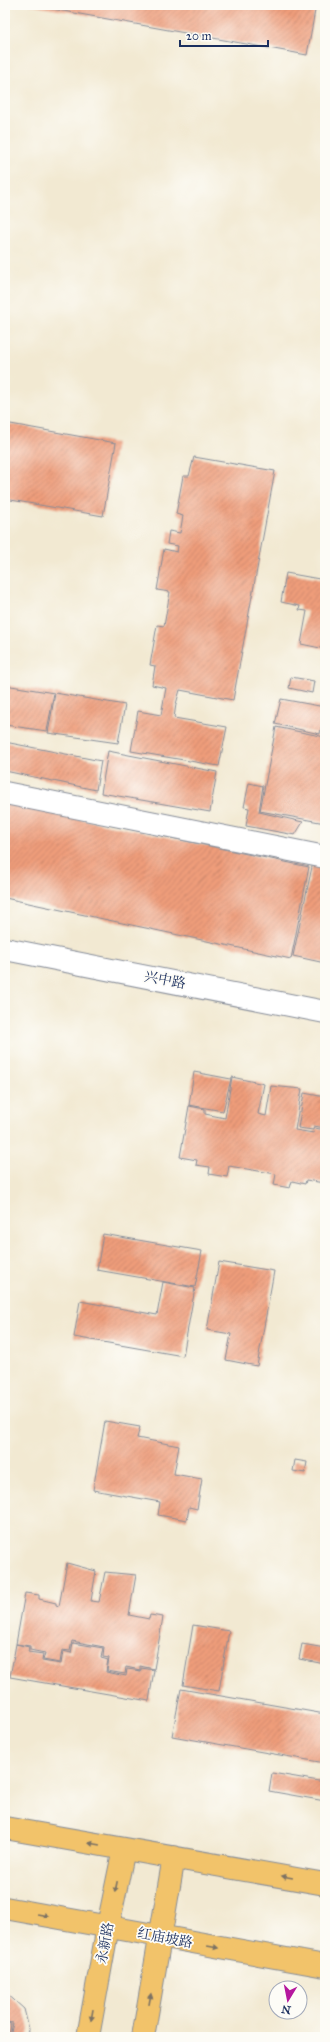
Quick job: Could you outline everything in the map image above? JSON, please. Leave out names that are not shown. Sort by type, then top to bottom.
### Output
[{"type":"main road","points":[[5,1828],[325,1884]]},
{"type":"main road","name":"永新路","points":[[88,2037],[108,1926],[124,1849]]},
{"type":"main road","points":[[143,2037],[174,1857]]},
{"type":"main road","name":"红庙坡路","points":[[5,1908],[325,1966]]},
{"type":"street","points":[[5,793],[325,857]]},
{"type":"street","name":"兴中路","points":[[5,949],[325,1012]]},
{"type":"building","points":[[30,5],[316,5],[307,55]]},
{"type":"building","points":[[5,423],[116,443],[103,516],[5,499]]},
{"type":"building","points":[[194,457],[275,471],[233,700],[180,690],[176,704],[174,718],[227,727],[219,766],[131,751],[138,711],[161,715],[166,688],[152,685],[155,666],[150,665],[157,625],[164,626],[170,592],[157,590],[164,549],[177,552],[178,546],[167,544],[169,531],[180,533],[183,516],[176,514],[183,476],[189,476]]},
{"type":"building","points":[[286,573],[325,580],[325,649],[301,644],[307,611],[299,610],[300,606],[281,602]]},
{"type":"building","points":[[291,677],[314,681],[312,693],[289,688]]},
{"type":"building","points":[[5,685],[54,693],[47,731],[5,725]]},
{"type":"building","points":[[55,693],[125,705],[118,743],[48,733]]},
{"type":"building","points":[[281,699],[325,707],[320,734],[275,724]]},
{"type":"building","points":[[276,727],[325,737],[323,768],[325,768],[325,823],[260,811]]},
{"type":"building","points":[[5,742],[101,761],[96,790],[5,771]]},
{"type":"building","points":[[108,751],[217,772],[210,812],[101,793]]},
{"type":"building","points":[[249,783],[263,786],[259,812],[303,822],[295,835],[246,826],[249,808],[244,807]]},
{"type":"building","points":[[5,803],[309,867],[291,959],[5,898]]},
{"type":"building","points":[[313,862],[325,865],[325,963],[293,956]]},
{"type":"building","points":[[194,1072],[231,1079],[223,1111],[189,1105]]},
{"type":"building","points":[[232,1077],[264,1084],[258,1114],[266,1116],[271,1086],[302,1089],[295,1130],[314,1133],[315,1128],[325,1130],[324,1183],[306,1180],[305,1184],[292,1181],[290,1188],[274,1185],[276,1174],[229,1166],[227,1177],[209,1174],[210,1167],[196,1165],[197,1160],[180,1157],[189,1106],[205,1109],[205,1114],[225,1118]]},
{"type":"building","points":[[304,1093],[325,1097],[325,1128],[314,1126],[313,1130],[298,1128]]},
{"type":"building","points":[[103,1234],[202,1251],[195,1287],[97,1270]]},
{"type":"building","points":[[219,1262],[274,1271],[257,1366],[226,1360],[231,1334],[207,1330]]},
{"type":"building","points":[[163,1282],[195,1288],[183,1356],[74,1337],[80,1301],[157,1315]]},
{"type":"building","points":[[105,1421],[140,1427],[137,1438],[179,1446],[174,1474],[202,1479],[197,1509],[189,1507],[187,1520],[158,1515],[160,1502],[93,1490]]},
{"type":"building","points":[[295,1460],[307,1462],[305,1473],[293,1471]]},
{"type":"building","points":[[67,1563],[96,1571],[91,1601],[99,1602],[105,1572],[136,1575],[129,1615],[149,1619],[150,1615],[163,1617],[154,1669],[140,1666],[140,1670],[126,1667],[125,1674],[107,1671],[109,1658],[103,1657],[104,1647],[72,1641],[70,1651],[62,1650],[60,1663],[43,1660],[45,1653],[30,1650],[30,1646],[16,1644],[25,1593],[39,1595],[39,1599],[56,1603],[56,1605],[59,1606]]},
{"type":"building","points":[[193,1625],[229,1631],[219,1691],[183,1685]]},
{"type":"building","points":[[73,1643],[103,1648],[101,1658],[108,1660],[106,1672],[126,1676],[127,1669],[141,1671],[141,1668],[154,1670],[149,1701],[10,1677],[16,1644],[29,1647],[28,1652],[43,1654],[42,1661],[61,1664],[63,1651],[71,1653]]},
{"type":"building","points":[[302,1644],[325,1648],[325,1664],[299,1659]]},
{"type":"building","points":[[181,1689],[325,1714],[325,1763],[172,1736]]},
{"type":"building","points":[[272,1773],[325,1782],[325,1801],[269,1791]]},
{"type":"building","points":[[5,1992],[24,2009],[29,2029],[28,2037],[10,2037],[13,2023],[5,2022]]},
{"type":"building","points":[[5,2023],[11,2024],[9,2037],[5,2037]]}]
